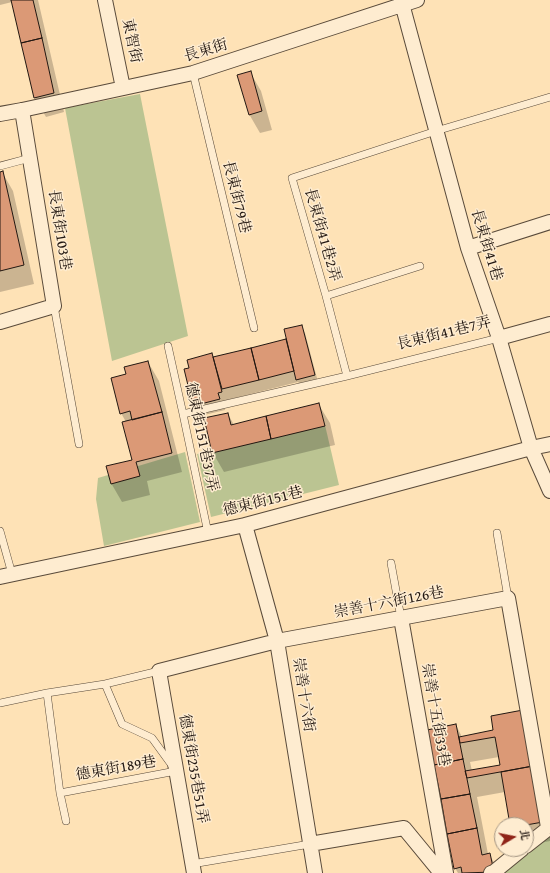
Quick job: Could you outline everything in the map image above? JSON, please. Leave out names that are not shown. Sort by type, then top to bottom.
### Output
[{"type":"street","name":"東智街","points":[[105,0],[123,88]]},
{"type":"street","name":"長東街","points":[[0,114],[193,73],[402,2],[417,0]]},
{"type":"street","name":"長東街41巷","points":[[402,2],[468,248],[499,338],[532,448],[550,491]]},
{"type":"street","name":"長東街103巷","points":[[22,110],[54,306]]},
{"type":"street","points":[[468,248],[550,222]]},
{"type":"street","points":[[0,322],[54,306]]},
{"type":"street","name":"長東街41巷7弄","points":[[499,338],[550,324]]},
{"type":"street","name":"德東街151巷","points":[[6,576],[245,525],[550,444]]},
{"type":"street","name":"崇善十六街","points":[[245,525],[277,642],[315,873]]},
{"type":"street","points":[[508,598],[549,827],[534,839]]},
{"type":"street","name":"崇善十六街126巷","points":[[159,671],[277,642],[508,598]]},
{"type":"street","name":"崇善十五街33巷","points":[[401,618],[446,873]]},
{"type":"street","name":"德東街235巷51弄","points":[[159,671],[193,869]]},
{"type":"street","points":[[310,844],[404,828],[440,873]]},
{"type":"street","points":[[491,873],[512,857]]},
{"type":"lane","name":"長東街79巷","points":[[193,73],[254,328]]},
{"type":"lane","points":[[436,131],[550,97]]},
{"type":"lane","name":"長東街41巷2弄","points":[[347,376],[292,178],[436,131]]},
{"type":"lane","points":[[0,166],[30,158]]},
{"type":"lane","points":[[326,296],[420,266]]},
{"type":"lane","name":"長東街103巷","points":[[54,306],[78,444]]},
{"type":"lane","name":"長東街41巷7弄","points":[[183,414],[347,376],[499,338]]},
{"type":"lane","name":"德東街151巷37弄","points":[[168,346],[208,533]]},
{"type":"lane","points":[[0,531],[6,576]]},
{"type":"lane","points":[[497,533],[508,598]]},
{"type":"lane","name":"崇善十五街33巷","points":[[391,563],[401,618]]},
{"type":"lane","points":[[0,703],[47,693],[104,684],[159,671]]},
{"type":"lane","points":[[104,684],[122,724],[152,738],[176,771]]},
{"type":"lane","name":"德東街189巷","points":[[47,693],[60,792],[66,821]]},
{"type":"lane","name":"德東街189巷","points":[[60,792],[176,771]]},
{"type":"lane","points":[[193,869],[310,844]]},
{"type":"green space","points":[[140,94],[188,336],[112,361],[65,108]]},
{"type":"green space","points":[[325,425],[339,485],[211,517],[197,454]]},
{"type":"green space","points":[[185,452],[200,522],[104,546],[96,499],[98,478]]},
{"type":"green space","points":[[550,830],[550,873],[498,873],[517,857],[534,857],[534,843]]},
{"type":"building","points":[[11,0],[33,0],[42,38],[21,43]]},
{"type":"building","points":[[42,38],[54,93],[34,98],[21,43]]},
{"type":"building","points":[[251,71],[262,111],[249,115],[237,75]]},
{"type":"building","points":[[3,171],[24,265],[0,271],[0,172]]},
{"type":"building","points":[[302,325],[315,375],[296,380],[284,329]]},
{"type":"building","points":[[286,339],[294,371],[259,380],[251,348]]},
{"type":"building","points":[[251,348],[259,380],[222,389],[213,357]]},
{"type":"building","points":[[212,353],[222,392],[218,393],[220,399],[193,406],[184,369],[189,368],[187,360]]},
{"type":"building","points":[[148,361],[162,412],[132,420],[130,411],[120,414],[111,378],[126,374],[124,367]]},
{"type":"building","points":[[319,403],[325,426],[271,439],[266,416]]},
{"type":"building","points":[[162,412],[172,453],[136,462],[140,476],[111,484],[106,466],[132,460],[122,422]]},
{"type":"building","points":[[228,413],[231,425],[266,416],[271,439],[212,453],[204,418]]},
{"type":"building","points":[[523,710],[533,766],[467,778],[465,771],[500,765],[495,737],[460,743],[459,737],[493,730],[491,716]]},
{"type":"building","points":[[456,724],[463,759],[434,765],[427,730]]},
{"type":"building","points":[[463,759],[470,794],[441,799],[434,765]]},
{"type":"building","points":[[533,766],[543,822],[534,824],[534,817],[509,817],[501,772]]},
{"type":"building","points":[[470,794],[477,828],[447,834],[441,799]]},
{"type":"building","points":[[477,828],[482,855],[490,853],[494,872],[462,873],[461,867],[454,869],[447,834]]}]
